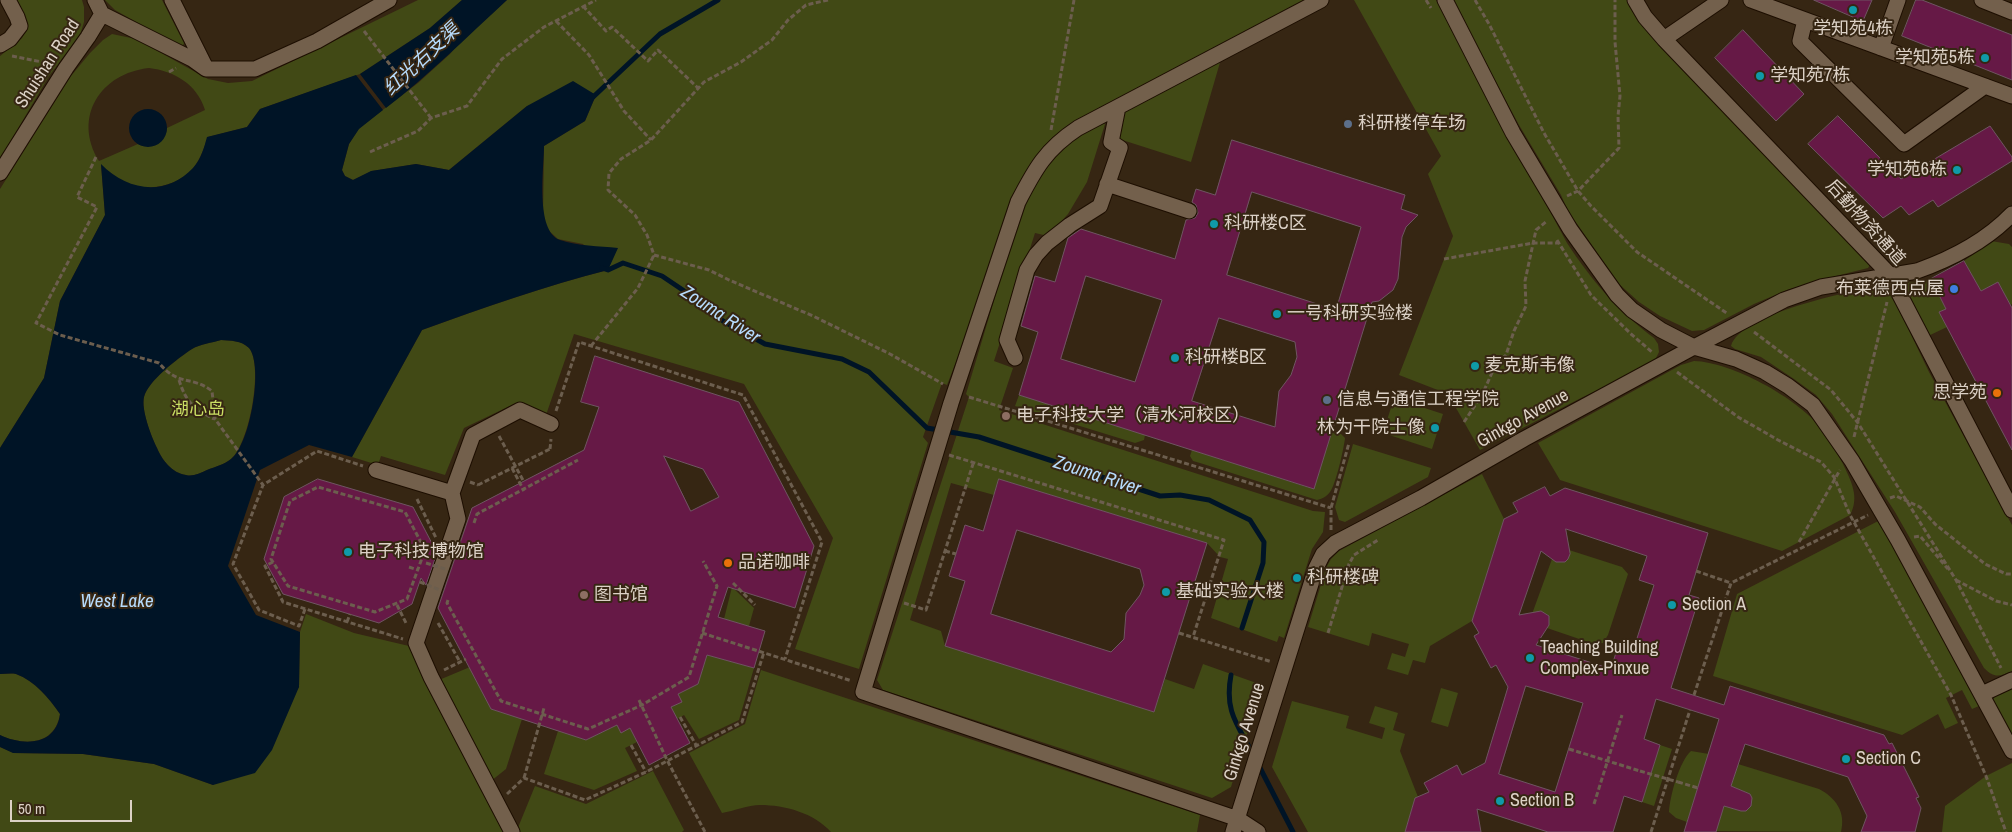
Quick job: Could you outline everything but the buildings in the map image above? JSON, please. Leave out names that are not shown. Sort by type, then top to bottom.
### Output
[{"type":"street","points":[[5,50],[10,39],[20,26],[8,0]]},
{"type":"street","name":"Shuishan Road","points":[[0,173],[102,14],[94,0]]},
{"type":"street","points":[[172,0],[206,69]]},
{"type":"street","points":[[102,14],[206,69],[255,69],[317,41],[389,0]]},
{"type":"street","points":[[1258,832],[862,692],[953,398],[1018,202],[1047,152],[1078,128],[1321,0]]},
{"type":"street","points":[[1446,0],[1513,133],[1570,229],[1617,295],[1632,310],[1661,330],[1694,347],[1736,359],[1766,372],[1813,405],[1849,456],[1898,540],[2012,751]]},
{"type":"street","name":"后勤物资通道","points":[[1636,0],[1645,17],[1664,39],[1889,274],[2012,510]]},
{"type":"street","points":[[1664,39],[1721,0]]},
{"type":"street","points":[[1751,0],[2012,96]]},
{"type":"street","points":[[1881,48],[1898,0]]},
{"type":"street","points":[[1982,0],[2012,12]]},
{"type":"street","points":[[1805,20],[1800,40],[1904,144],[1985,86]]},
{"type":"street","points":[[1015,358],[1007,340],[1027,270],[1036,255],[1047,243],[1070,225],[1100,206],[1120,148],[1111,142],[1118,107]]},
{"type":"street","points":[[1108,184],[1189,211]]},
{"type":"street","name":"Ginkgo Avenue","points":[[1236,825],[1316,568],[1323,554],[1332,546],[1694,347],[1784,300],[1821,287],[1928,268],[1954,256],[2008,225]]},
{"type":"street","points":[[512,832],[430,677],[416,643],[458,519],[452,493],[473,435],[520,410],[551,424]]},
{"type":"street","points":[[376,470],[452,493]]},
{"type":"street","points":[[1982,694],[2012,680]]},
{"type":"path","points":[[370,152],[418,131],[431,118],[467,106],[502,59],[544,27],[596,0]]},
{"type":"path","points":[[591,346],[638,288],[654,255],[647,235],[635,215],[608,190],[609,173],[621,159],[651,140],[704,82],[741,62],[772,40],[788,20],[806,5],[828,0]]},
{"type":"path","points":[[1047,152],[1074,0]]},
{"type":"path","points":[[1555,201],[1578,191],[1618,148],[1620,96],[1615,42],[1615,0]]},
{"type":"path","points":[[583,6],[606,31],[612,27],[648,61],[658,50],[690,78],[698,88]]},
{"type":"path","points":[[556,20],[588,55],[624,112],[651,140]]},
{"type":"path","points":[[376,46],[431,118]]},
{"type":"path","points":[[5,50],[66,68]]},
{"type":"path","points":[[96,157],[77,197],[97,207],[36,323],[60,335],[159,363],[168,374],[179,380],[202,383],[212,391],[214,419]]},
{"type":"path","points":[[1464,422],[1482,395],[1496,364],[1506,355],[1514,331],[1526,306],[1525,280],[1536,230],[1546,221],[1570,229]]},
{"type":"path","points":[[1444,259],[1533,243],[1558,243]]},
{"type":"path","points":[[654,255],[709,270],[813,316],[890,354],[939,381],[953,398],[1331,508]]},
{"type":"path","points":[[1799,542],[1834,477],[1849,456],[1887,303],[1889,274]]},
{"type":"path","points":[[551,424],[580,342],[743,395],[822,542],[785,659]]},
{"type":"path","points":[[179,380],[185,397],[200,411],[214,419],[263,485]]},
{"type":"path","points":[[493,424],[522,483],[523,490]]},
{"type":"path","points":[[1332,546],[1331,508],[1349,443]]},
{"type":"path","points":[[938,447],[973,464],[1224,540],[1193,637]]},
{"type":"path","points":[[478,485],[550,449]]},
{"type":"path","points":[[305,609],[299,626],[260,610],[233,564],[263,485],[317,451],[376,470]]},
{"type":"path","points":[[472,529],[477,514],[578,460]]},
{"type":"path","points":[[891,599],[926,610],[973,464]]},
{"type":"path","points":[[512,468],[522,483]]},
{"type":"path","points":[[425,550],[405,512],[318,487],[290,501],[271,559],[288,586],[375,612],[397,605],[407,599],[425,550],[433,546]]},
{"type":"path","points":[[1694,695],[1731,583],[1896,496],[1920,507],[1934,524],[1986,564],[2006,574],[2012,574]]},
{"type":"path","points":[[420,506],[436,538]]},
{"type":"path","points":[[1328,634],[1349,564],[1354,555],[1386,536]]},
{"type":"path","points":[[1898,540],[1920,536],[1956,580],[1996,602],[2012,605]]},
{"type":"path","points":[[438,544],[456,550]]},
{"type":"path","points":[[945,551],[956,554]]},
{"type":"path","points":[[421,561],[448,570]]},
{"type":"path","points":[[450,593],[447,602],[501,701],[588,729],[642,705],[689,677],[717,586],[703,561]]},
{"type":"path","points":[[273,562],[265,566],[283,602],[416,643]]},
{"type":"path","points":[[409,567],[418,570]]},
{"type":"path","points":[[1696,571],[1731,583]]},
{"type":"path","points":[[414,580],[440,590]]},
{"type":"path","points":[[733,583],[754,605]]},
{"type":"path","points":[[397,605],[409,630]]},
{"type":"path","points":[[428,605],[460,662]]},
{"type":"path","points":[[347,622],[350,614]]},
{"type":"path","points":[[702,633],[864,686]]},
{"type":"path","points":[[1179,633],[1285,666]]},
{"type":"path","points":[[524,778],[585,800],[646,772],[742,722],[764,652]]},
{"type":"path","points":[[430,677],[466,659]]},
{"type":"path","points":[[1952,695],[1986,776],[2006,832]]},
{"type":"path","points":[[639,700],[667,760],[705,832]]},
{"type":"path","points":[[497,803],[524,778],[544,708]]},
{"type":"path","points":[[1651,832],[1690,710]]},
{"type":"path","points":[[1594,804],[1622,715]]},
{"type":"path","points":[[680,717],[696,746]]},
{"type":"path","points":[[631,745],[646,772]]},
{"type":"path","points":[[1569,749],[1698,788]]},
{"type":"green space","points":[[16,0],[82,0],[84,22],[80,35],[49,76],[0,159],[0,56],[22,38],[26,31]]},
{"type":"green space","points":[[105,0],[162,0],[184,43],[182,48],[115,10]]},
{"type":"green space","points":[[418,0],[462,0],[430,28],[360,74],[260,109],[247,127],[208,137],[195,166],[180,179],[162,186],[142,187],[123,182],[101,165],[105,215],[60,301],[44,378],[0,448],[0,189],[71,76],[90,53],[112,34],[136,39],[208,79],[228,83],[252,81]],"holes":[[[149,68],[183,80],[196,93],[205,110],[167,128],[167,131],[143,146],[138,144],[99,161],[91,145],[89,129],[90,114],[96,100],[105,88],[117,78]]]},
{"type":"green space","points":[[507,0],[1311,0],[1075,124],[1014,198],[956,362],[947,385],[942,383],[923,437],[928,443],[859,669],[795,649],[833,538],[744,384],[574,334],[546,415],[516,403],[464,428],[445,475],[381,456],[378,465],[352,457],[422,330],[538,290],[608,270],[583,244],[558,239],[547,229],[543,216],[544,146],[585,121],[596,95],[527,106],[449,170],[416,164],[372,171],[353,180],[345,176],[342,170],[349,144],[359,128],[418,83]]},
{"type":"green space","points":[[1354,0],[1436,0],[1567,243],[1606,295],[1654,338],[1658,344],[1659,352],[1653,364],[1581,398],[1480,450],[1448,394],[1399,375],[1453,236],[1428,174],[1441,156]]},
{"type":"green space","points":[[1452,0],[1627,0],[1651,34],[1870,265],[1868,268],[1787,290],[1754,304],[1704,330],[1692,331],[1660,316],[1639,302],[1619,284],[1568,211],[1561,195],[1519,125]]},
{"type":"green space","points":[[1221,59],[1191,162],[1116,138],[1119,113]]},
{"type":"green space","points":[[1100,122],[1105,124],[1087,182],[1068,214],[1048,236],[1035,233],[994,361],[1013,368],[999,410],[1313,511],[1325,512],[1323,532],[1312,549],[1284,638],[1279,636],[1277,642],[1211,618],[1228,559],[1220,557],[1207,543],[999,479],[994,495],[951,483],[910,620],[941,631],[945,646],[1154,712],[1165,679],[1194,689],[1203,664],[1262,685],[1231,787],[1212,798],[883,690],[877,680],[969,397],[966,394],[1022,207],[1052,158],[1066,144]]},
{"type":"green space","points":[[1991,241],[2009,244],[2012,247],[2012,304],[2010,305],[1998,282],[1981,291],[1964,261]]},
{"type":"green space","points":[[1931,279],[1946,309],[1939,312],[1947,327],[1926,337],[1903,287],[1904,283]]},
{"type":"green space","points":[[1880,285],[1889,289],[1929,372],[2012,525],[2012,671],[2004,674],[1997,676],[1984,668],[1895,512],[1832,414],[1816,395],[1794,379],[1761,357],[1731,346],[1739,334],[1754,323],[1775,314],[1822,299]]},
{"type":"green space","name":"湖心岛","points":[[221,340],[236,341],[243,344],[249,348],[253,357],[255,387],[249,422],[238,451],[231,459],[197,474],[181,474],[168,465],[159,453],[147,423],[143,402],[144,397],[157,377],[179,358],[195,347]]},
{"type":"green space","points":[[1694,361],[1709,363],[1745,375],[1780,394],[1810,417],[1827,437],[1849,477],[1854,495],[1853,508],[1850,515],[1782,551],[1560,480],[1538,443],[1681,365]]},
{"type":"green space","points":[[1019,395],[1145,435],[1144,440],[1135,443],[1015,406]]},
{"type":"green space","points":[[1394,398],[1443,414],[1432,449],[1383,433]]},
{"type":"green space","points":[[1332,430],[1345,438],[1343,450],[1330,492],[1317,500],[1193,461],[1190,456],[1192,450],[1313,489]]},
{"type":"green space","points":[[1353,444],[1431,468],[1428,477],[1345,522],[1339,520],[1335,507]]},
{"type":"green space","points":[[1482,474],[1504,519],[1472,621],[1430,646],[1425,663],[1413,660],[1408,675],[1387,669],[1392,653],[1405,657],[1409,644],[1372,633],[1369,646],[1308,627],[1326,568],[1339,551]]},
{"type":"green space","points":[[1884,518],[1986,703],[1972,709],[1962,690],[1946,698],[1958,723],[1945,729],[1938,714],[1902,735],[1713,676],[1737,594]]},
{"type":"green space","points":[[1569,550],[1622,567],[1628,574],[1608,635],[1603,643],[1594,644],[1547,628],[1549,616],[1541,611],[1532,614],[1552,559],[1556,562],[1565,562],[1568,559]]},
{"type":"green space","points":[[732,587],[754,608],[749,626],[724,619]]},
{"type":"green space","points":[[306,614],[354,633],[409,646],[505,832],[0,832],[0,747],[14,753],[83,754],[154,764],[213,785],[299,687],[300,632]]},
{"type":"green space","points":[[707,655],[754,668],[739,720],[699,739],[684,715],[677,719],[671,707],[678,694],[698,684]]},
{"type":"green space","points":[[470,667],[491,709],[522,719],[506,769],[491,781],[439,680]]},
{"type":"green space","points":[[761,670],[1200,815],[1197,832],[831,832],[808,815],[770,805],[755,805],[722,813],[689,753],[745,724]]},
{"type":"green space","points":[[0,674],[16,674],[29,681],[46,696],[60,714],[57,725],[45,738],[28,742],[9,739],[0,735]]},
{"type":"green space","points":[[2012,686],[2012,742],[1992,701],[1997,693]]},
{"type":"green space","points":[[1441,688],[1458,693],[1448,727],[1431,722]]},
{"type":"green space","points":[[1292,701],[1349,716],[1346,728],[1382,739],[1385,728],[1369,723],[1375,706],[1398,713],[1393,730],[1405,734],[1400,751],[1418,797],[1415,799],[1405,832],[1308,832],[1272,767]]},
{"type":"green space","points":[[617,725],[621,732],[630,728],[637,742],[625,748],[637,771],[594,790],[544,774],[558,731],[586,740]]},
{"type":"green space","points":[[1660,745],[1672,749],[1654,806],[1642,802]]},
{"type":"green space","points":[[1691,751],[1709,754],[1687,822],[1676,818],[1669,812],[1676,780],[1683,763]]},
{"type":"green space","points":[[2012,763],[2012,832],[1942,832],[1945,806],[1986,776]]},
{"type":"green space","points":[[1738,764],[1819,789],[1835,801],[1838,806],[1842,818],[1841,832],[1716,831],[1724,806],[1743,811],[1749,808],[1752,803],[1750,794],[1731,786]]},
{"type":"green space","points":[[653,771],[684,830],[682,832],[518,832],[517,830],[535,786],[586,804]]},
{"type":"water","name":"红光右支渠","points":[[462,0],[507,0],[433,69],[386,108],[360,74],[430,28]]},
{"type":"water","name":"West Lake","points":[[356,75],[383,110],[359,129],[349,144],[342,170],[345,176],[353,180],[371,171],[416,164],[449,170],[527,106],[573,81],[596,95],[585,121],[544,146],[542,183],[547,225],[552,234],[560,240],[581,245],[618,248],[608,270],[538,290],[422,330],[352,457],[309,445],[260,470],[228,566],[256,615],[300,632],[299,687],[272,750],[255,773],[213,785],[154,764],[83,754],[13,753],[0,747],[0,735],[19,741],[37,741],[45,738],[52,732],[57,725],[60,714],[46,696],[23,677],[16,674],[0,674],[0,448],[44,378],[60,301],[105,215],[101,164],[111,173],[134,185],[159,187],[171,183],[182,177],[196,165],[207,137],[247,127],[260,109]],"holes":[[[221,340],[239,342],[246,345],[253,357],[255,387],[249,422],[238,451],[231,459],[194,475],[181,474],[168,465],[159,453],[147,422],[143,402],[144,397],[157,377],[186,353],[199,346]]]},
{"type":"water","points":[[148,109],[161,115],[167,128],[161,141],[148,147],[135,141],[129,128],[135,115]]},
{"type":"waterway","name":"Zouma River","points":[[591,99],[660,34],[718,0]]},
{"type":"waterway","name":"Zouma River","points":[[602,268],[608,270],[623,263],[662,276],[705,305],[723,321],[765,344],[842,359],[869,372],[927,428],[979,437],[1160,496],[1180,495],[1209,500],[1250,520],[1264,542],[1263,563],[1242,628]]},
{"type":"waterway","name":"Zouma River","points":[[1231,675],[1229,688],[1231,709],[1238,727],[1254,756]]},
{"type":"waterway","name":"Zouma River","points":[[1258,764],[1293,832]]},
{"type":"place","name":"学知苑4栋","points":[[1853,10]]},
{"type":"place","name":"学知苑5栋","points":[[1985,58]]},
{"type":"place","name":"学知苑7栋","points":[[1760,76]]},
{"type":"place","name":"科研楼停车场","points":[[1348,124]]},
{"type":"place","name":"学知苑6栋","points":[[1957,170]]},
{"type":"place","name":"科研楼C区","points":[[1214,224]]},
{"type":"place","name":"布莱德西点屋","points":[[1954,289]]},
{"type":"place","name":"一号科研实验楼","points":[[1277,314]]},
{"type":"place","name":"科研楼B区","points":[[1175,358]]},
{"type":"place","name":"麦克斯韦像","points":[[1475,366]]},
{"type":"place","name":"思学苑","points":[[1997,393]]},
{"type":"place","name":"信息与通信工程学院","points":[[1327,400]]},
{"type":"place","name":"电子科技大学（清水河校区）","points":[[1006,416]]},
{"type":"place","name":"林为干院士像","points":[[1435,428]]},
{"type":"place","name":"电子科技博物馆","points":[[348,552]]},
{"type":"place","name":"品诺咖啡","points":[[728,563]]},
{"type":"place","name":"科研楼碑","points":[[1297,578]]},
{"type":"place","name":"基础实验大楼","points":[[1166,592]]},
{"type":"place","name":"图书馆","points":[[584,595]]},
{"type":"place","name":"Section A","points":[[1672,605]]},
{"type":"place","name":"Teaching Building Complex-Pinxue","points":[[1530,658]]},
{"type":"place","name":"Section C","points":[[1846,759]]},
{"type":"place","name":"Section B","points":[[1500,801]]}]
